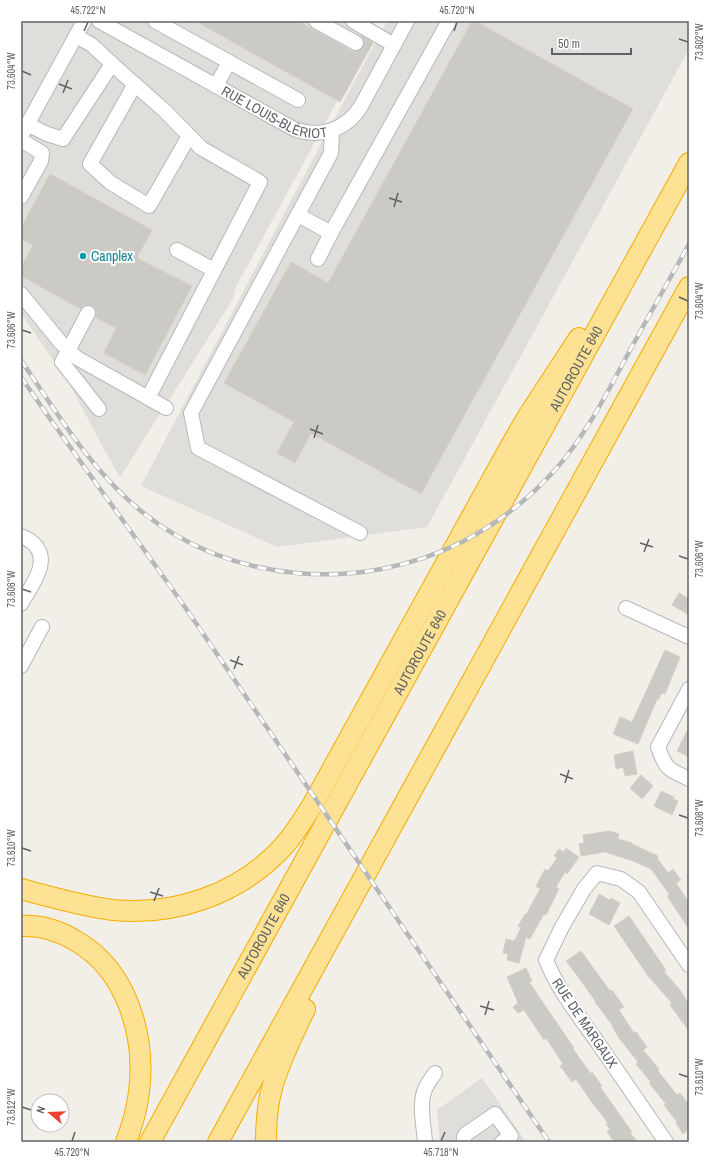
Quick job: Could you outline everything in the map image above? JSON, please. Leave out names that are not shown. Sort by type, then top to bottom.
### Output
[{"type":"highway","name":"AUTOROUTE 640","points":[[150,1142],[689,163]]},
{"type":"highway","points":[[21,890],[113,910],[148,910],[172,907],[209,898],[232,886],[255,872],[280,850],[302,821],[319,793],[528,416],[664,209]]},
{"type":"highway","points":[[218,1142],[689,287]]},
{"type":"highway","points":[[266,1142],[268,1108],[276,1075],[356,892]]},
{"type":"highway","points":[[21,926],[44,928],[83,944],[106,964],[124,993],[136,1030],[140,1070],[139,1092],[133,1121],[126,1142]]},
{"type":"street","points":[[84,21],[24,130],[38,130],[63,139],[112,64]]},
{"type":"street","name":"RUE LOUIS-BLÉRIOT","points":[[99,21],[294,129],[316,133],[332,130],[347,122],[358,110],[407,21]]},
{"type":"street","points":[[155,21],[298,100]]},
{"type":"street","points":[[316,21],[331,25],[356,43]]},
{"type":"street","points":[[353,21],[394,44]]},
{"type":"street","points":[[318,259],[449,21]]},
{"type":"street","points":[[76,36],[92,45],[165,111],[201,148],[260,182],[148,398]]},
{"type":"street","points":[[216,86],[229,62]]},
{"type":"street","points":[[135,84],[90,164],[111,184],[149,206],[189,136]]},
{"type":"street","points":[[332,130],[331,153],[191,413],[198,448],[360,533]]},
{"type":"street","points":[[21,140],[42,153],[41,161],[21,197]]},
{"type":"street","points":[[298,215],[331,234]]},
{"type":"street","points":[[177,250],[214,270]]},
{"type":"street","points":[[21,294],[68,351],[83,362],[166,408]]},
{"type":"street","points":[[88,313],[62,362],[99,409]]},
{"type":"street","points":[[21,536],[32,542],[37,548],[41,562],[40,570],[21,604]]},
{"type":"street","points":[[626,608],[689,637]]},
{"type":"street","points":[[21,666],[42,627]]},
{"type":"street","points":[[689,689],[658,747],[663,762],[670,770],[689,779]]},
{"type":"street","name":"RUE DE MARGAUX","points":[[666,1142],[562,992],[552,975],[546,960],[562,927],[584,889],[597,874],[621,879],[639,892],[689,965]]},
{"type":"street","points":[[425,1142],[422,1097],[426,1087],[435,1073]]},
{"type":"street","points":[[464,1142],[464,1137],[466,1134],[496,1114],[509,1140]]},
{"type":"shaded area","points":[[21,21],[349,21],[373,35],[236,287],[233,299],[120,477],[70,385],[21,313]]},
{"type":"shaded area","points":[[387,21],[689,21],[689,49],[427,527],[277,547],[141,486]]},
{"type":"shaded area","points":[[482,1078],[526,1142],[440,1142],[437,1110]]},
{"type":"building","points":[[195,21],[298,21],[352,51],[360,50],[363,47],[364,42],[361,35],[373,43],[340,102]]},
{"type":"building","points":[[472,21],[475,21],[633,109],[421,494],[311,433],[295,463],[277,453],[294,422],[224,383],[291,262],[328,283]]},
{"type":"building","name":"Canplex","points":[[50,174],[152,230],[137,258],[192,286],[145,375],[104,353],[116,328],[95,317],[95,308],[87,305],[83,306],[81,309],[21,276],[21,267],[33,245],[21,239],[21,228]]},
{"type":"building","points":[[679,593],[689,599],[689,615],[672,605]]},
{"type":"building","points":[[665,650],[680,657],[665,694],[662,693],[658,700],[657,699],[638,744],[613,734],[620,717],[632,722]]},
{"type":"building","points":[[689,727],[689,757],[677,751]]},
{"type":"building","points":[[633,751],[637,774],[625,776],[623,767],[616,769],[614,755]]},
{"type":"building","points":[[641,775],[653,786],[642,799],[630,788]]},
{"type":"building","points":[[661,791],[674,797],[673,799],[678,801],[672,815],[654,806]]},
{"type":"building","points":[[610,831],[619,834],[618,839],[632,843],[658,856],[657,858],[668,873],[673,869],[681,880],[676,883],[689,903],[689,929],[667,896],[670,895],[651,869],[633,861],[605,852],[581,856],[579,844],[584,843],[583,835]]},
{"type":"building","points":[[566,848],[579,857],[567,874],[565,872],[556,887],[559,889],[546,915],[544,914],[530,939],[526,937],[519,963],[507,960],[508,954],[503,953],[506,939],[514,941],[521,928],[518,926],[525,914],[526,915],[540,889],[536,886],[545,869],[548,871],[557,858],[554,856],[559,849],[564,852]]},
{"type":"building","points":[[599,894],[620,903],[609,925],[589,914]]},
{"type":"building","points":[[629,916],[666,970],[664,972],[680,990],[689,1004],[689,1031],[670,1005],[672,1003],[648,976],[614,926]]},
{"type":"building","points":[[581,951],[610,991],[612,990],[624,1007],[619,1010],[634,1033],[636,1032],[647,1047],[643,1050],[659,1069],[658,1071],[677,1095],[680,1093],[689,1105],[689,1129],[683,1134],[676,1123],[677,1122],[664,1105],[666,1104],[636,1064],[638,1062],[619,1038],[613,1026],[566,961]]},
{"type":"building","points":[[526,968],[532,981],[529,982],[574,1048],[573,1049],[591,1074],[592,1072],[602,1086],[600,1087],[632,1132],[630,1133],[638,1142],[614,1142],[607,1131],[610,1129],[606,1124],[608,1123],[576,1079],[572,1082],[560,1066],[563,1064],[546,1038],[544,1040],[524,1010],[518,1013],[513,1007],[518,1003],[507,977]]},
{"type":"railway","points":[[21,360],[76,440],[106,478],[141,511],[176,535],[214,554],[255,566],[297,573],[339,574],[381,569],[423,558],[475,535],[524,501],[546,480],[566,457],[592,419],[689,244]]},
{"type":"railway","points":[[21,377],[187,610],[549,1142]]},
{"type":"place","name":"Canplex","points":[[83,256]]}]
